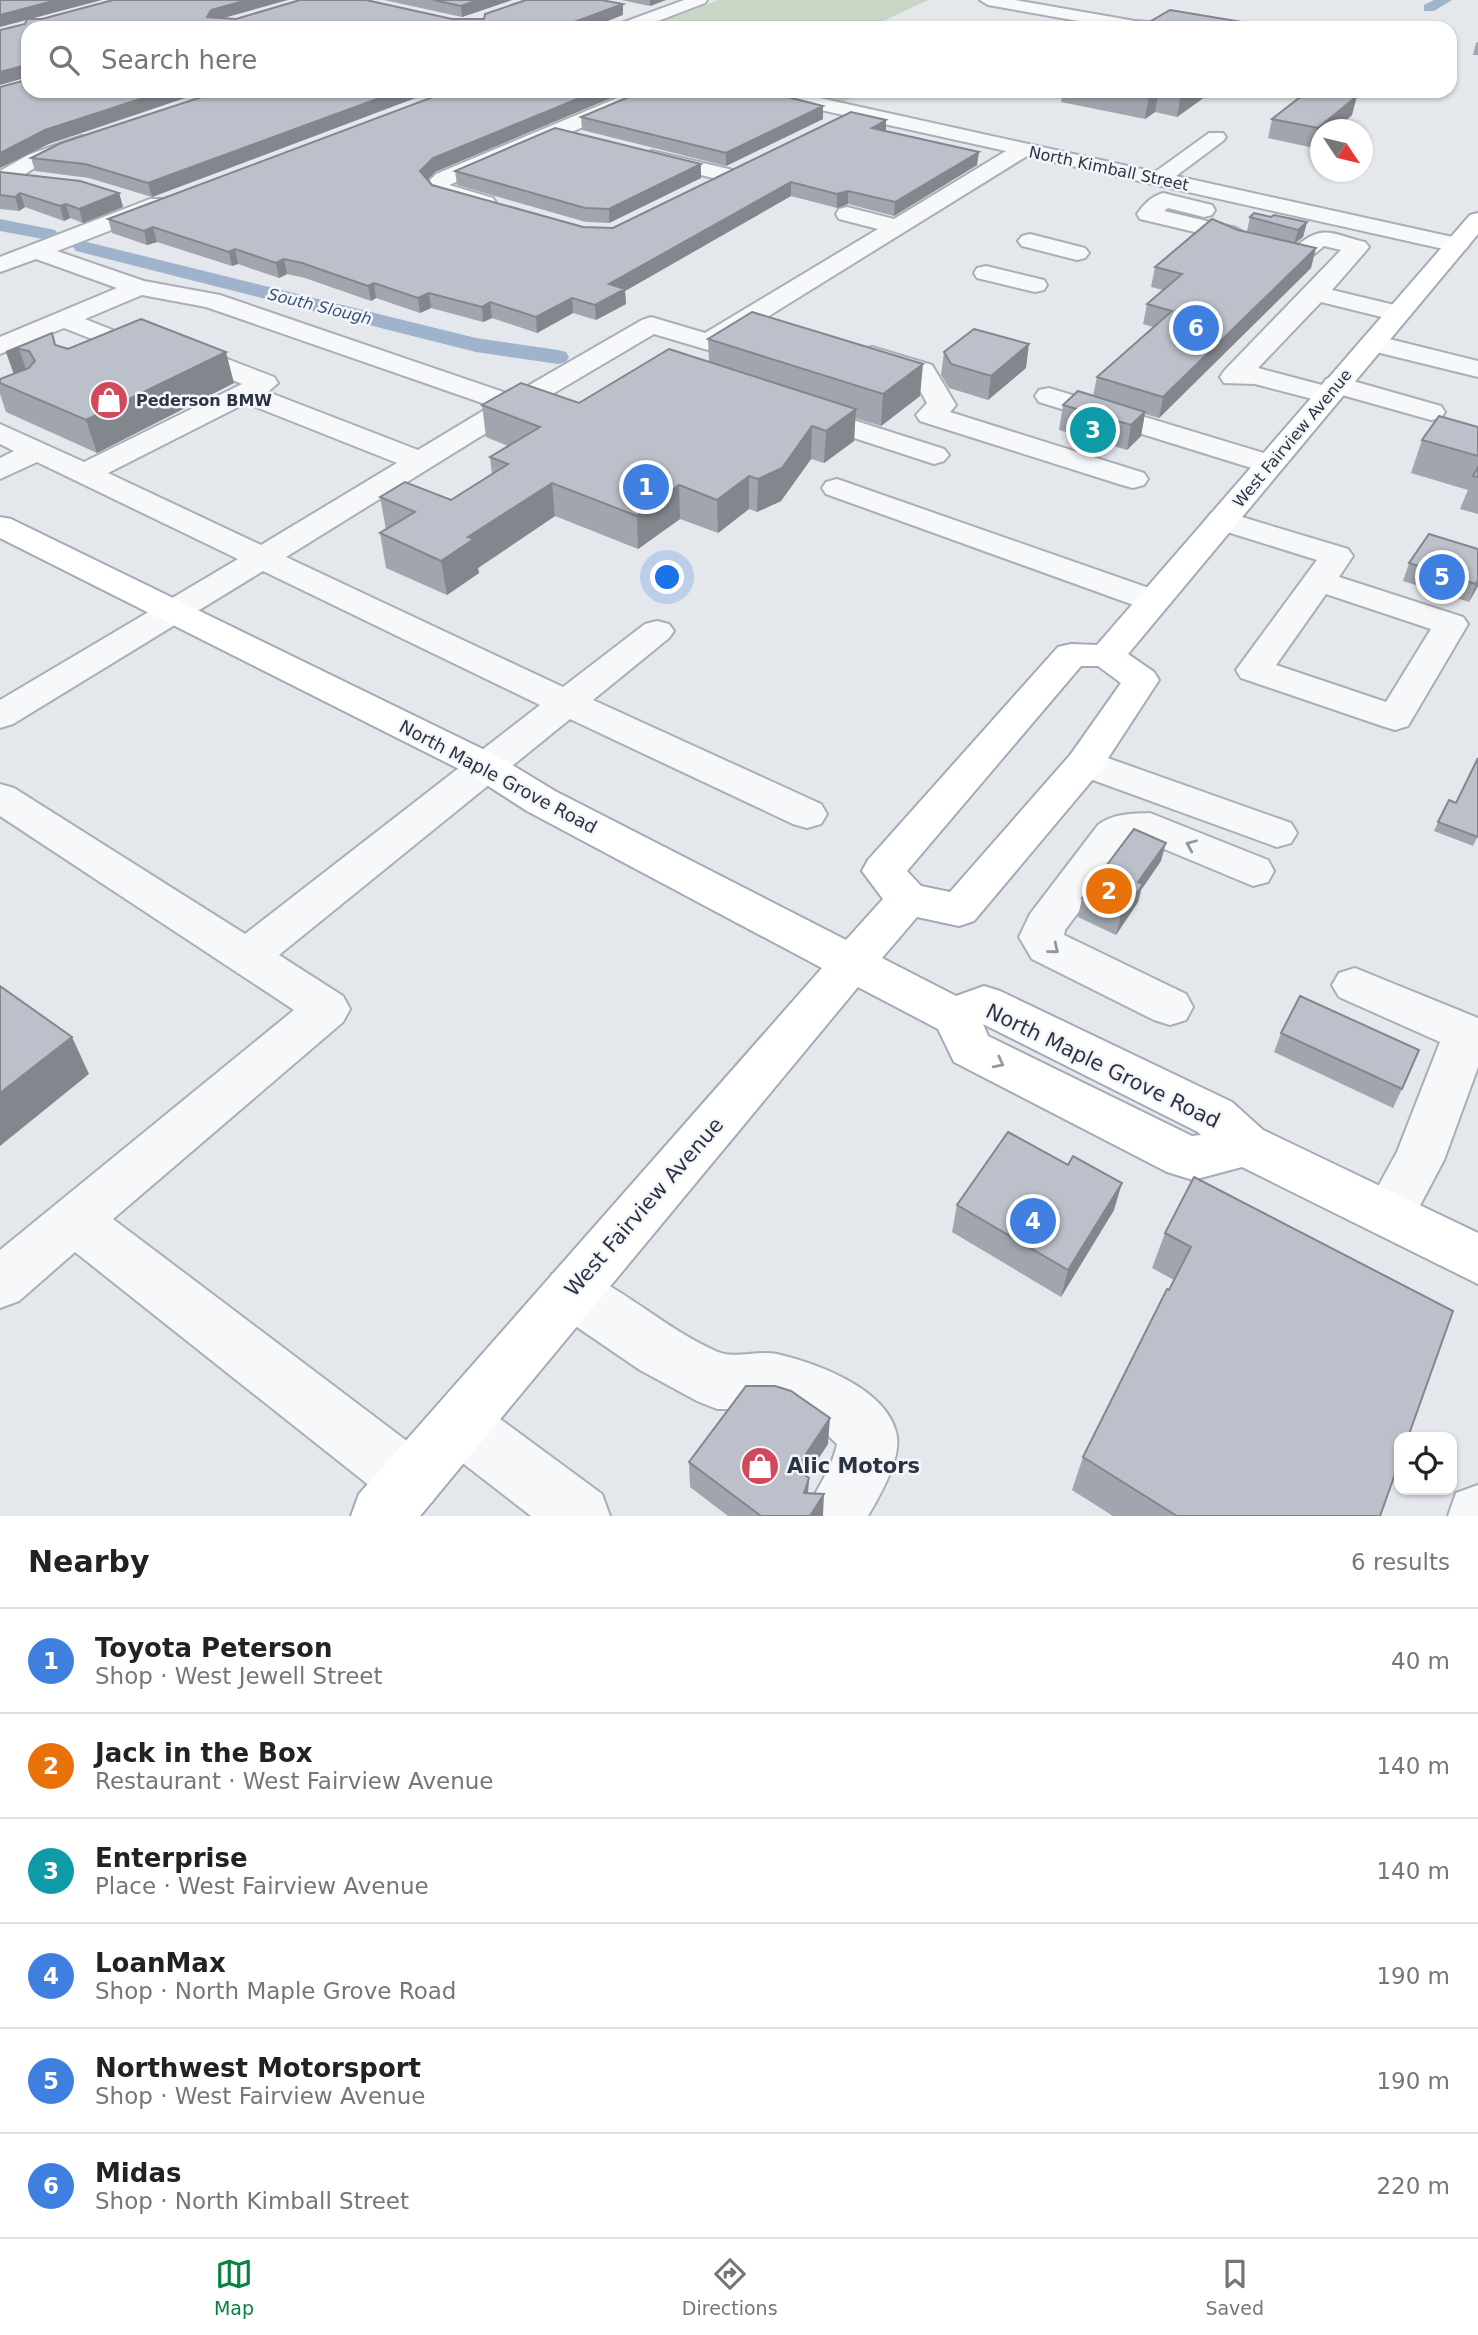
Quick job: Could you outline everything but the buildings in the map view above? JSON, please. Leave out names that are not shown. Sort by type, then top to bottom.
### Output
[{"type":"main road","name":"West Fairview Avenue","points":[[1107,656],[1398,313],[1461,253],[1478,220]]},
{"type":"main road","name":"North Maple Grove Road","points":[[0,526],[485,766],[541,801],[955,1017],[971,1049],[1185,1157],[1193,1158],[1245,1145],[1478,1260]]},
{"type":"main road","points":[[1071,654],[1107,656],[1141,680],[1085,763],[959,910],[907,899],[883,871],[1071,654]]},
{"type":"main road","name":"West Fairview Avenue","points":[[396,1498],[907,899]]},
{"type":"street","points":[[643,21],[699,0]]},
{"type":"street","points":[[988,0],[1107,21]]},
{"type":"street","points":[[634,10],[659,15]]},
{"type":"street","points":[[508,209],[443,191],[436,185],[444,179],[634,98]]},
{"type":"street","name":"North Kimball Street","points":[[793,98],[1303,211],[1461,253]]},
{"type":"street","points":[[823,128],[856,112]]},
{"type":"street","points":[[555,132],[592,141]]},
{"type":"street","points":[[3,177],[35,159],[95,137]]},
{"type":"street","points":[[1159,179],[1216,137]]},
{"type":"street","points":[[0,716],[419,461],[651,325],[708,342],[1024,149]]},
{"type":"street","points":[[629,151],[729,176]]},
{"type":"street","points":[[706,188],[753,164]]},
{"type":"street","points":[[3,177],[46,182]]},
{"type":"street","points":[[113,194],[152,206]]},
{"type":"street","points":[[0,265],[175,198]]},
{"type":"street","points":[[1320,238],[1299,255],[1242,241],[1228,233],[1148,215],[1163,201],[1284,228],[1357,247],[1234,377],[1247,388],[1431,412]]},
{"type":"street","points":[[1284,228],[1303,211]]},
{"type":"street","points":[[847,214],[897,227]]},
{"type":"street","points":[[1030,241],[1077,253]]},
{"type":"street","points":[[34,251],[139,287],[222,304],[514,405]]},
{"type":"street","points":[[986,273],[1035,285]]},
{"type":"street","points":[[0,346],[139,287]]},
{"type":"street","points":[[1316,293],[1398,313]]},
{"type":"street","points":[[98,360],[222,304]]},
{"type":"street","points":[[62,319],[264,383],[84,474]]},
{"type":"street","points":[[1373,343],[1476,365]]},
{"type":"street","points":[[869,355],[922,371],[942,405],[930,415],[1133,479]]},
{"type":"street","points":[[245,393],[419,461]]},
{"type":"street","points":[[1049,396],[1269,464]]},
{"type":"street","points":[[782,405],[934,455]]},
{"type":"street","points":[[0,433],[565,703],[807,814]]},
{"type":"street","points":[[0,470],[37,451]]},
{"type":"street","points":[[837,488],[1154,601]]},
{"type":"street","points":[[1222,520],[1337,556],[1318,581],[1254,670],[1395,718],[1451,624],[1318,581]]},
{"type":"street","points":[[246,957],[657,631]]},
{"type":"street","points":[[1085,763],[1277,833]]},
{"type":"street","points":[[0,797],[327,1009],[0,1283]]},
{"type":"street","points":[[1170,1007],[1048,947],[1041,937],[1045,925],[1112,835],[1121,828],[1134,825],[1150,827],[1254,871]]},
{"type":"street","points":[[1355,985],[1466,1033],[1419,1160],[1389,1214]]},
{"type":"street","points":[[74,1220],[396,1498]]},
{"type":"street","points":[[571,1292],[660,1351],[718,1381],[775,1381],[834,1402],[868,1434],[862,1469],[834,1516]]},
{"type":"street","points":[[459,1424],[580,1516]]},
{"type":"green space","points":[[718,0],[928,0],[883,21],[663,21]]},
{"type":"green space","points":[[819,98],[851,98],[841,103]]},
{"type":"waterway","name":"South Slough","points":[[1429,8],[1445,0]]},
{"type":"waterway","name":"South Slough","points":[[0,225],[48,234]]},
{"type":"waterway","name":"South Slough","points":[[83,247],[476,345],[558,357]]},
{"type":"place","name":"Midas","points":[[1196,328]]},
{"type":"place","name":"Pederson BMW","points":[[109,400]]},
{"type":"place","name":"Enterprise","points":[[1093,430]]},
{"type":"place","name":"Toyota Peterson","points":[[646,487]]},
{"type":"place","name":"Northwest Motorsport","points":[[1442,577]]},
{"type":"place","name":"Jack in the Box","points":[[1109,891]]},
{"type":"place","name":"LoanMax","points":[[1033,1221]]},
{"type":"place","name":"Alic Motors","points":[[760,1466]]}]
